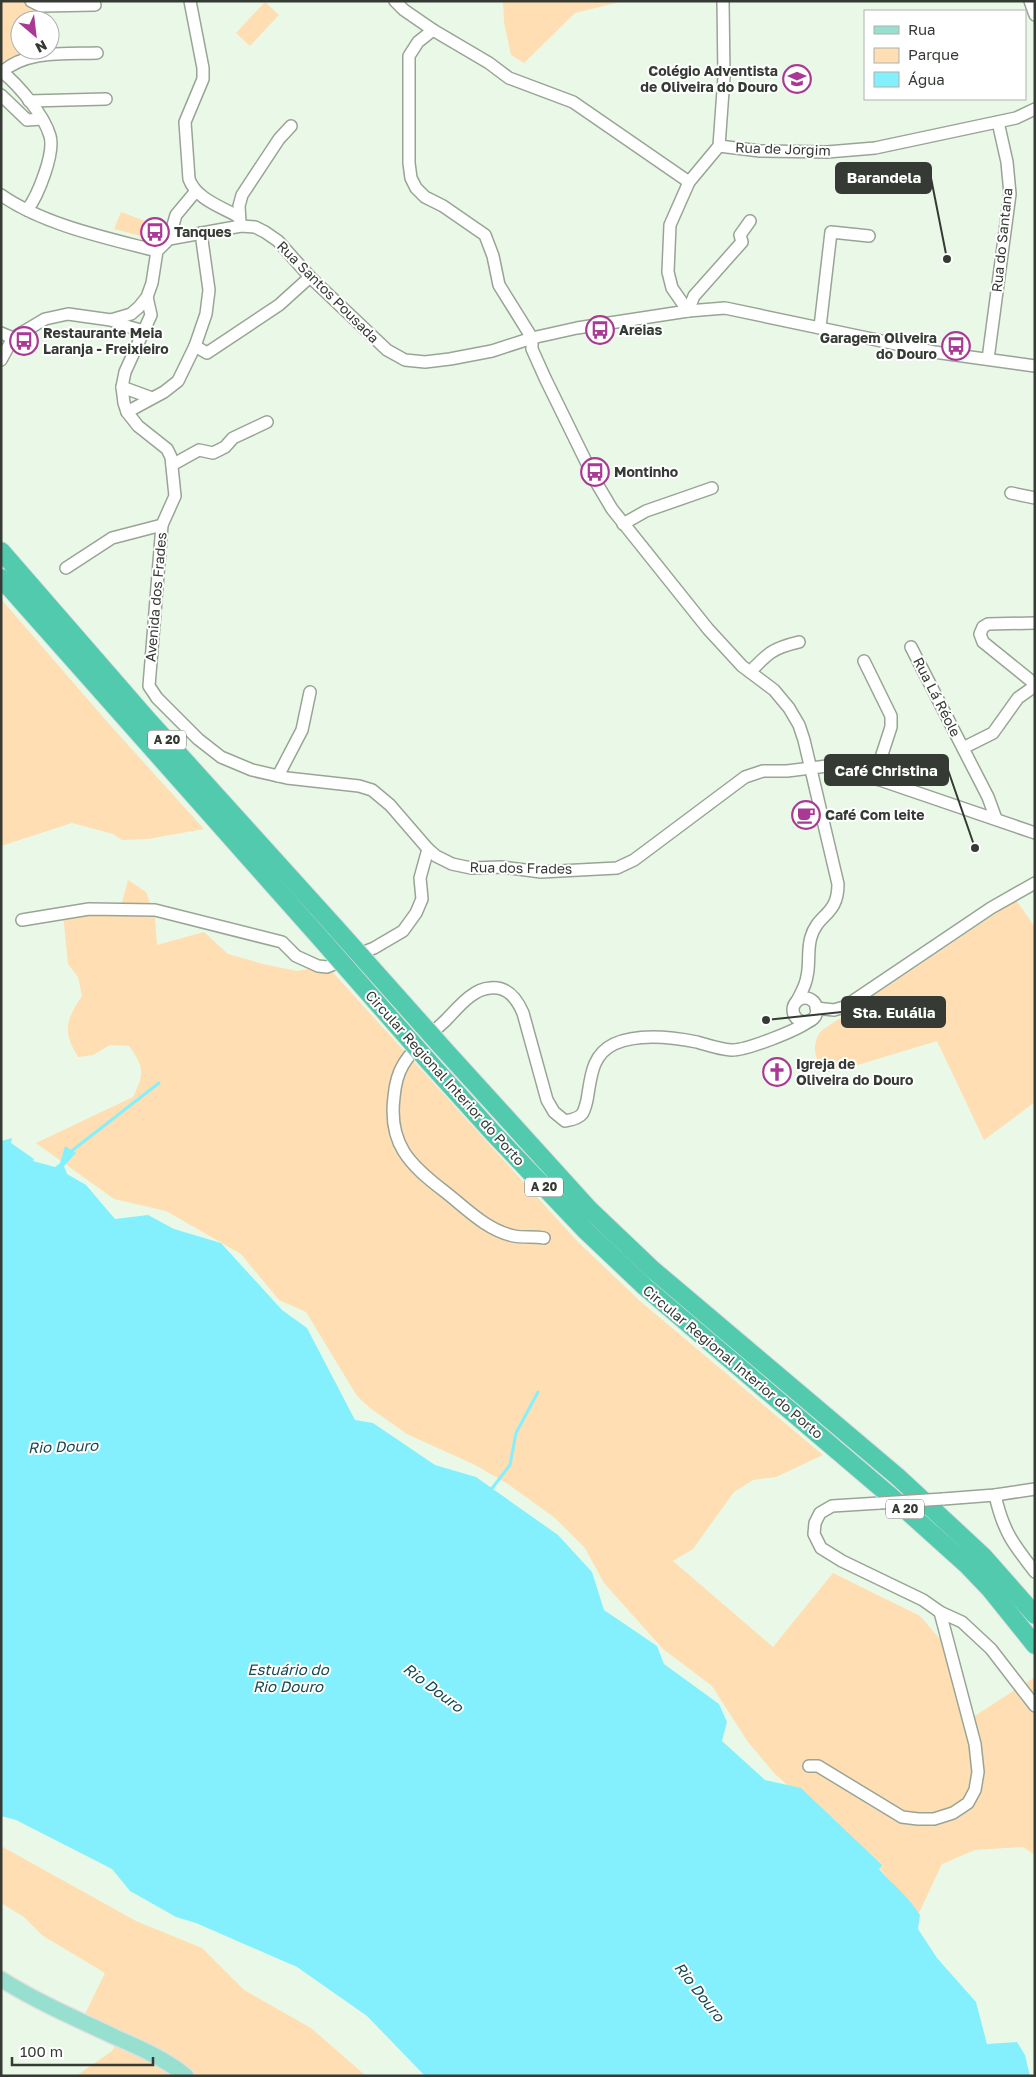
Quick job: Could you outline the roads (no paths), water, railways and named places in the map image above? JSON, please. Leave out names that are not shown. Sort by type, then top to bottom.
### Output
[{"type":"highway","name":"Circular Regional Interior do Porto","points":[[1,552],[154,726],[589,1209],[680,1292],[898,1477],[983,1556],[1035,1615]]},
{"type":"highway","name":"Circular Regional Interior do Porto","points":[[1,578],[428,1061],[586,1231],[645,1287],[888,1494],[967,1565],[990,1589],[1035,1645]]},
{"type":"main road","points":[[1,1979],[40,2001],[144,2050],[174,2066],[186,2076]]},
{"type":"street","points":[[31,1],[41,6],[95,6]]},
{"type":"street","points":[[190,1],[203,68],[203,79],[184,122],[188,170],[192,187],[240,222]]},
{"type":"street","points":[[719,146],[724,76],[723,1]]},
{"type":"street","points":[[1030,1],[1035,15]]},
{"type":"street","points":[[396,2],[404,10],[433,30],[509,78],[573,102],[689,182]]},
{"type":"street","points":[[433,30],[418,42],[409,56],[409,163],[411,178],[416,188],[424,197],[443,206],[485,235],[493,256],[499,285],[532,338],[532,349],[567,424],[596,482],[612,509],[689,608],[742,666],[774,690],[789,708],[804,740],[838,884],[838,895],[834,906],[816,927],[811,937],[805,985],[795,1006],[785,1025],[769,1039]]},
{"type":"street","points":[[27,210],[39,187],[48,158],[51,138],[42,119],[2,72],[20,61],[41,55],[97,53]]},
{"type":"street","points":[[1,94],[27,120],[42,119]]},
{"type":"street","points":[[28,101],[106,99]]},
{"type":"street","name":"Rua de Jorgim","points":[[688,311],[672,288],[668,272],[670,225],[689,182],[719,146],[760,151],[808,152],[875,148],[1016,118],[1035,109]]},
{"type":"street","name":"Rua do Santana","points":[[988,359],[1010,194],[1007,162],[998,122]]},
{"type":"street","points":[[240,222],[239,206],[242,196],[279,139],[291,126]]},
{"type":"street","points":[[111,320],[131,314],[140,307],[147,297],[152,283],[157,251],[169,239],[176,215],[196,191]]},
{"type":"street","points":[[1,195],[27,210],[55,221],[157,251]]},
{"type":"street","points":[[688,311],[694,296],[742,242],[740,235],[750,221]]},
{"type":"street","name":"Rua Santos Pousada","points":[[169,239],[201,233],[240,222],[265,232],[288,250],[310,277],[387,350],[405,360],[426,362],[450,359],[492,351],[532,338],[578,328],[688,311],[725,308],[934,352],[1035,366]]},
{"type":"street","points":[[820,327],[831,232],[869,236]]},
{"type":"street","points":[[147,297],[151,315],[125,372],[122,387],[127,412],[164,392],[178,381],[195,346],[206,314],[209,290],[201,233]]},
{"type":"street","points":[[195,346],[207,353],[280,305],[310,277]]},
{"type":"street","points":[[1,360],[13,338],[35,323],[55,316],[80,315],[111,320],[144,331]]},
{"type":"street","points":[[1,333],[13,338]]},
{"type":"street","points":[[122,387],[152,398]]},
{"type":"street","name":"Avenida dos Frades","points":[[127,412],[138,426],[167,449],[172,465],[174,496],[162,525],[149,686]]},
{"type":"street","points":[[172,465],[199,450],[213,453],[225,447],[233,438],[267,422]]},
{"type":"street","points":[[623,524],[646,511],[712,488]]},
{"type":"street","points":[[1011,493],[1035,498]]},
{"type":"street","points":[[66,568],[112,538],[162,525]]},
{"type":"street","points":[[1035,622],[988,624],[983,627],[980,634],[983,642],[1035,685]]},
{"type":"street","points":[[750,672],[765,656],[777,647],[799,642]]},
{"type":"street","name":"Rua Lá Réole","points":[[911,647],[988,797],[996,819]]},
{"type":"street","points":[[864,661],[891,716],[891,727],[874,778]]},
{"type":"street","name":"Rua Lá Réole","points":[[963,748],[998,729],[1018,698],[1035,685]]},
{"type":"street","name":"Rua dos Frades","points":[[149,686],[157,698],[211,751],[240,766],[278,776],[359,786],[372,790],[390,805],[428,850],[444,861],[471,868],[502,867],[542,872],[617,868],[634,860],[745,777],[763,771],[787,771],[809,767],[827,766],[874,778],[1035,833]]},
{"type":"street","points":[[278,776],[302,730],[310,692]]},
{"type":"street","points":[[22,920],[89,909],[155,910],[282,942],[296,956],[318,966],[327,967],[374,948],[403,931],[416,913],[422,899],[420,878],[428,850]]},
{"type":"street","points":[[795,1006],[806,998],[815,1005],[834,1010],[844,1007],[992,908],[1035,883]]},
{"type":"street","points":[[544,1238],[515,1236],[495,1230],[475,1217],[415,1167],[400,1147],[396,1138],[393,1106],[395,1088],[402,1066],[410,1055],[477,992],[492,987],[502,989],[514,996],[523,1013],[547,1100],[554,1112],[565,1122],[582,1114],[585,1107],[591,1071],[599,1054],[614,1044],[643,1037],[696,1042],[732,1050],[742,1050],[798,1028],[815,1016],[815,1005],[808,972]]},
{"type":"street","points":[[795,1006],[798,1020],[809,1021]]},
{"type":"street","points":[[1035,1489],[995,1496],[832,1506],[820,1513],[815,1523],[814,1534],[821,1548],[842,1561],[962,1622],[991,1649],[1035,1706]]},
{"type":"street","points":[[995,1496],[999,1515],[1010,1540],[1035,1572]]},
{"type":"street","points":[[809,1766],[818,1766],[902,1817],[918,1820],[934,1818],[953,1813],[968,1803],[975,1790],[978,1772],[974,1744],[940,1612]]},
{"type":"water","name":"Estuário do Rio Douro","points":[[12,1138],[11,1143],[34,1159],[33,1161],[55,1167],[60,1163],[65,1146],[76,1153],[64,1166],[67,1174],[86,1185],[115,1219],[148,1215],[174,1229],[221,1243],[282,1310],[307,1328],[355,1420],[373,1423],[435,1465],[476,1477],[558,1535],[592,1572],[604,1610],[657,1646],[664,1664],[719,1704],[727,1722],[722,1741],[765,1780],[801,1788],[882,1865],[879,1869],[906,1897],[920,1915],[918,1929],[937,1958],[976,2002],[987,2044],[1017,2042],[1025,2055],[1030,2076],[425,2076],[367,2016],[297,1967],[196,1923],[176,1917],[130,1891],[112,1869],[16,1820],[1,1816],[1,1141]]},
{"type":"waterway","points":[[69,1153],[159,1083]]},
{"type":"waterway","points":[[490,1491],[510,1465],[516,1433],[538,1392]]},
{"type":"place","name":"Colégio Adventista de Oliveira do Douro","points":[[797,79]]},
{"type":"place","name":"Tanques","points":[[155,232]]},
{"type":"place","name":"Barandela","points":[[947,259]]},
{"type":"place","name":"Areias","points":[[600,330]]},
{"type":"place","name":"Restaurante Meia Laranja - Freixieiro","points":[[24,341]]},
{"type":"place","name":"Garagem Oliveira do Douro","points":[[956,346]]},
{"type":"place","name":"Montinho","points":[[595,472]]},
{"type":"place","name":"Café Com leite","points":[[806,815]]},
{"type":"place","name":"Café Christina","points":[[975,848]]},
{"type":"place","name":"Sta. Eulália","points":[[766,1020]]},
{"type":"place","name":"Igreja de Oliveira do Douro","points":[[777,1072]]},
{"type":"water label","name":"Rio Douro","points":[[63,1447]]},
{"type":"water label","name":"Rio Douro","points":[[433,1688]]},
{"type":"water label","name":"Rio Douro","points":[[699,1992]]}]
